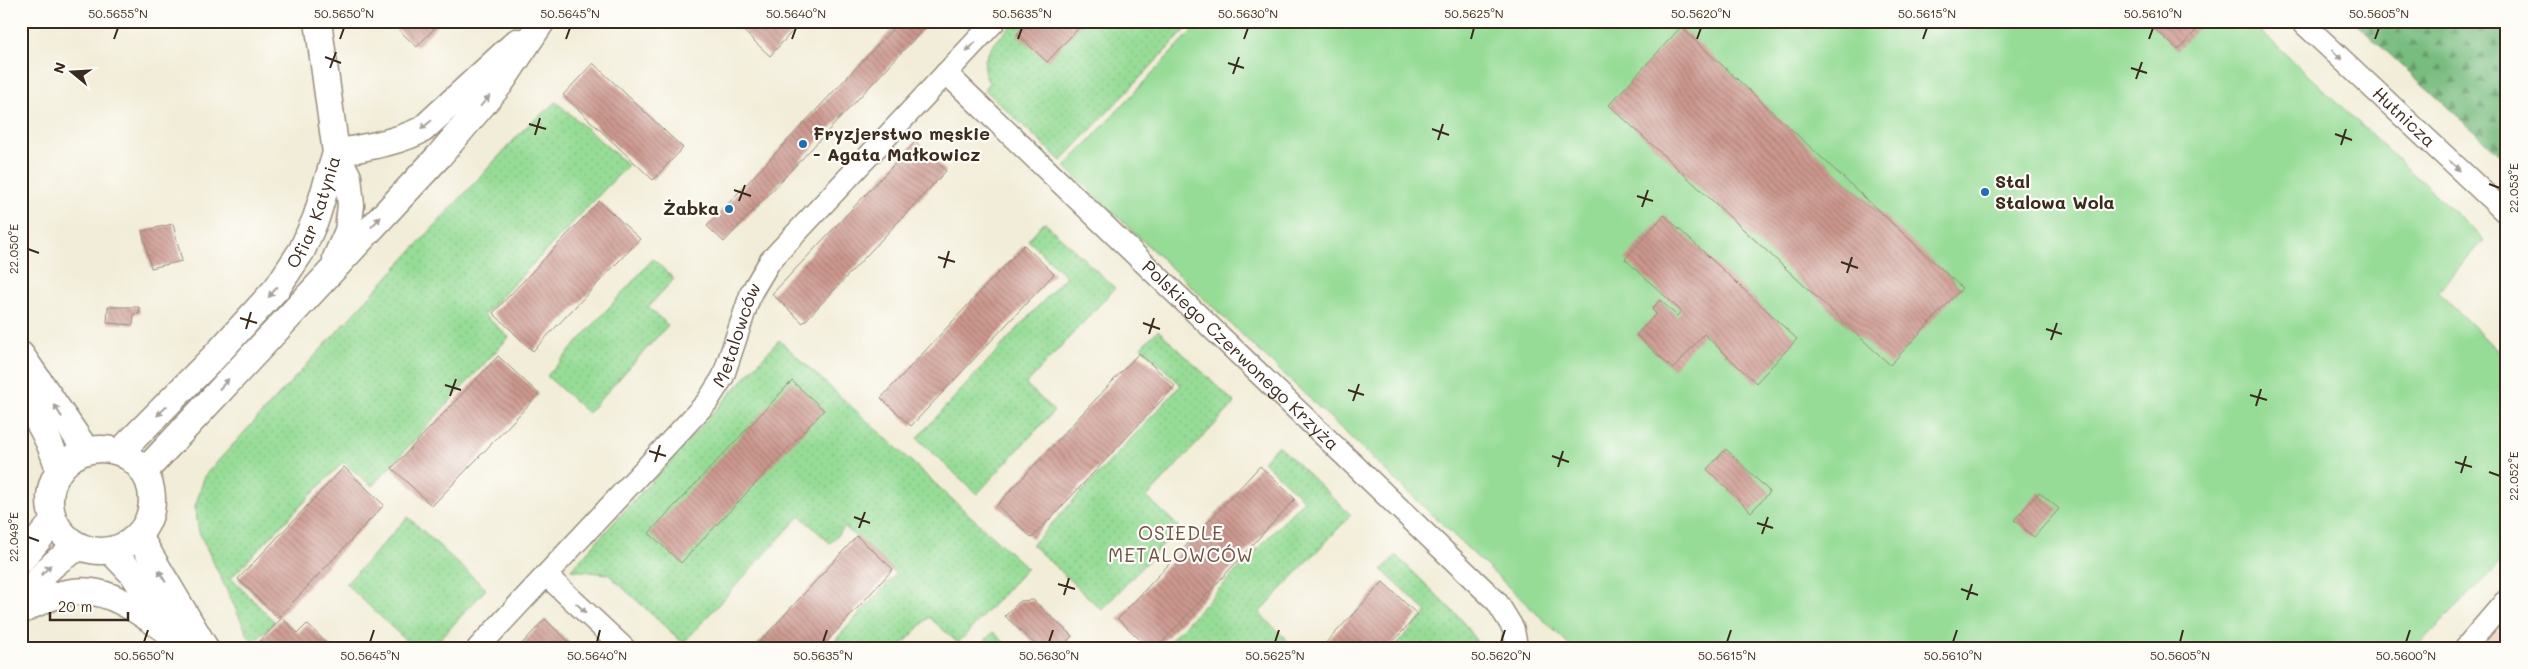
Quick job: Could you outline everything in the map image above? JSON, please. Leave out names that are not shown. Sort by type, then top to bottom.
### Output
[{"type":"street","points":[[318,21],[336,153],[348,177],[351,205],[348,231],[331,270]]},
{"type":"street","name":"Ofiar Katynia","points":[[120,452],[184,389],[277,288],[302,250],[316,218],[336,153],[414,134],[423,129],[541,21]]},
{"type":"street","name":"Ofiar Katynia","points":[[144,472],[439,156],[500,84],[541,21]]},
{"type":"street","name":"Metalowców","points":[[478,648],[707,402],[723,376],[751,293],[770,261],[995,21]]},
{"type":"street","name":"Hutnicza","points":[[2302,21],[2507,214]]},
{"type":"street","name":"Polskiego Czerwonego Krzyża","points":[[946,73],[1497,602],[1513,628],[1517,648]]},
{"type":"street","points":[[21,355],[86,450]]},
{"type":"street","points":[[21,394],[48,437],[55,453],[58,471]]},
{"type":"street","points":[[109,449],[120,452],[134,460],[144,472],[151,488],[152,505],[148,521],[138,536],[125,545],[110,550],[94,551],[81,547],[64,536],[54,521],[50,504],[51,487],[58,471],[71,458],[86,450],[109,449]]},
{"type":"street","points":[[21,560],[54,521]]},
{"type":"street","points":[[138,536],[205,648]]},
{"type":"street","points":[[21,603],[52,563],[81,547]]},
{"type":"street","points":[[110,550],[134,575],[172,639]]},
{"type":"street","points":[[546,575],[624,648]]},
{"type":"street","points":[[21,611],[55,594],[75,590],[95,591],[124,601],[172,639]]},
{"type":"street","points":[[2464,648],[2507,599]]},
{"type":"shaded area","points":[[2507,614],[2507,648],[2478,648]]},
{"type":"green space","points":[[1016,21],[1194,21],[1061,161],[984,89],[989,83],[985,74],[984,65],[986,57],[996,41]]},
{"type":"green space","points":[[1201,21],[2250,21],[2484,240],[2438,292],[2507,360],[2507,556],[2415,648],[1573,648],[1065,167]]},
{"type":"green space","points":[[2353,21],[2507,21],[2507,161]]},
{"type":"green space","points":[[556,102],[628,165],[484,315],[509,337],[372,486],[343,462],[231,578],[275,622],[254,642],[249,637],[199,532],[195,507],[205,475],[525,128]]},
{"type":"green space","points":[[1044,222],[1115,288],[1026,384],[1054,411],[977,494],[917,438],[1066,276],[1028,240]]},
{"type":"green space","points":[[653,259],[674,279],[648,307],[668,325],[588,413],[547,376]]},
{"type":"green space","points":[[1158,330],[1235,403],[1147,497],[1179,527],[1102,610],[1032,545],[1181,385],[1141,347]]},
{"type":"green space","points":[[779,340],[1027,568],[958,643],[929,617],[899,648],[828,648],[896,574],[845,527],[830,543],[800,516],[683,643],[608,574],[571,570]]},
{"type":"green space","points":[[1278,445],[1351,515],[1259,613],[1290,643],[1285,648],[1163,648],[1304,500],[1263,461]]},
{"type":"green space","points":[[408,517],[486,589],[432,648],[414,648],[346,584]]},
{"type":"green space","points":[[1396,555],[1460,618],[1481,648],[1393,648],[1427,612],[1382,570]]},
{"type":"green space","points":[[993,632],[1010,648],[986,648],[982,644]]},
{"type":"building","points":[[389,21],[441,21],[417,47]]},
{"type":"building","points":[[733,21],[797,21],[799,24],[770,56]]},
{"type":"building","points":[[900,21],[931,21],[724,242],[707,226]]},
{"type":"building","points":[[1029,21],[1085,21],[1047,62],[1017,34]]},
{"type":"building","points":[[2146,21],[2205,21],[2178,50]]},
{"type":"building","points":[[1681,27],[1962,288],[1890,365],[1609,105]]},
{"type":"building","points":[[593,63],[683,148],[653,180],[563,95]]},
{"type":"building","points":[[915,142],[946,171],[803,323],[772,294]]},
{"type":"building","points":[[599,201],[640,239],[533,351],[493,313]]},
{"type":"building","points":[[1664,215],[1797,339],[1756,383],[1704,334],[1673,369],[1636,335],[1656,314],[1652,309],[1660,300],[1677,316],[1681,311],[1625,259]]},
{"type":"building","points":[[173,224],[182,261],[151,268],[142,231]]},
{"type":"building","points":[[1024,245],[1054,274],[911,426],[881,398]]},
{"type":"building","points":[[108,307],[139,307],[140,313],[134,314],[133,325],[107,323]]},
{"type":"building","points":[[1139,353],[1175,386],[1032,538],[997,505]]},
{"type":"building","points":[[498,356],[539,394],[432,506],[392,468]]},
{"type":"building","points":[[792,381],[824,410],[681,563],[649,533]]},
{"type":"building","points":[[1726,449],[1770,492],[1751,512],[1707,469]]},
{"type":"building","points":[[1260,466],[1295,499],[1157,648],[1149,648],[1118,619]]},
{"type":"building","points":[[344,467],[384,505],[278,618],[238,579]]},
{"type":"building","points":[[2039,492],[2059,509],[2034,537],[2014,520]]},
{"type":"building","points":[[857,536],[893,569],[821,648],[754,648]]},
{"type":"building","points":[[1383,582],[1418,615],[1387,648],[1321,648]]},
{"type":"building","points":[[1033,600],[1072,636],[1061,648],[1039,648],[1005,616],[1020,601]]},
{"type":"building","points":[[282,618],[298,633],[307,624],[332,648],[259,648],[256,645]]},
{"type":"building","points":[[545,619],[575,648],[518,648]]},
{"type":"place","name":"Fryzjerstwo męskie - Agata Małkowicz","points":[[803,144]]},
{"type":"place","name":"Stal Stalowa Wola","points":[[1985,192]]},
{"type":"place","name":"Żabka","points":[[729,209]]},
{"type":"district","name":"OSIEDLE METALOWCÓW","points":[[1181,544]]}]
